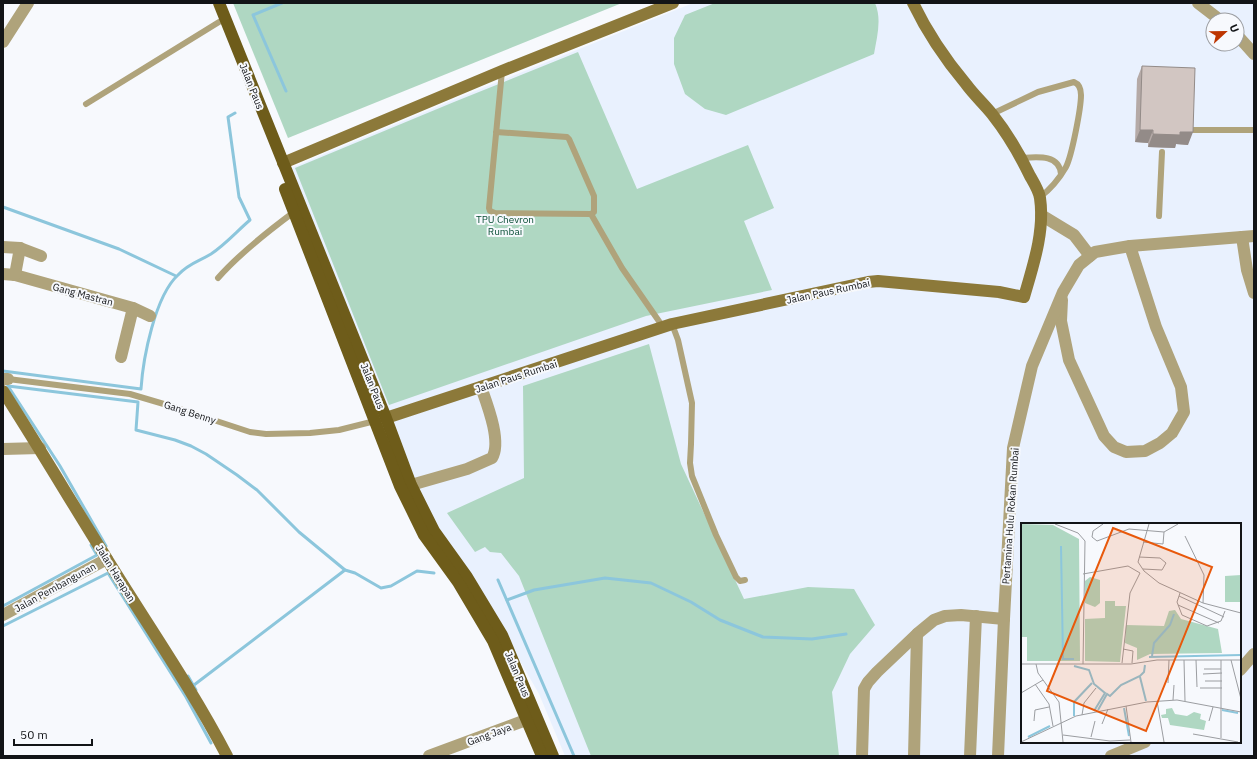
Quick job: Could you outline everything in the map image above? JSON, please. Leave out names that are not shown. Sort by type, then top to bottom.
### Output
[{"type":"main road","name":"Jalan Paus","points":[[211,3],[254,112],[280,164],[294,212],[381,420],[434,531],[467,577],[502,635],[553,756]]},
{"type":"main road","name":"Jalan Paus","points":[[219,3],[280,164],[381,420],[400,486],[424,534],[458,582],[493,641],[542,756]]},
{"type":"street","points":[[3,42],[28,3]]},
{"type":"street","points":[[280,164],[502,71],[673,3]]},
{"type":"street","name":"Jalan Paus Rumbai","points":[[381,420],[667,325],[868,282],[878,281],[999,292],[1024,297],[1033,265],[1039,234],[1041,215],[1040,197],[1022,158],[992,114],[966,85],[940,51],[930,36],[913,3]]},
{"type":"street","points":[[1198,3],[1210,12]]},
{"type":"street","points":[[1245,44],[1254,54]]},
{"type":"street","points":[[1041,215],[1074,235],[1090,256],[1095,252],[1130,246],[1248,236],[1248,270],[1254,293]]},
{"type":"street","points":[[1063,292],[1061,321],[1069,360],[1104,436],[1114,447],[1126,452],[1145,451],[1160,443],[1172,433],[1184,412],[1181,388],[1156,327],[1130,246]]},
{"type":"street","points":[[3,247],[20,248],[42,256]]},
{"type":"street","name":"Gang Mastran","points":[[20,248],[9,275],[133,308],[150,316]]},
{"type":"street","name":"Pertamina Hulu Rokan Rumbai","points":[[998,756],[1013,448],[1032,366],[1063,292],[1079,265],[1090,256]]},
{"type":"street","points":[[121,357],[133,308]]},
{"type":"street","points":[[411,485],[467,469],[492,458],[494,455],[495,441],[491,416],[481,387]]},
{"type":"street","name":"Jalan Harapan","points":[[3,391],[40,448],[107,559],[191,690],[226,756]]},
{"type":"street","points":[[3,449],[40,448]]},
{"type":"street","name":"Jalan Pembangunan","points":[[3,615],[107,559]]},
{"type":"street","points":[[862,756],[864,689],[868,682],[917,634],[934,620],[945,616],[976,616],[1004,619]]},
{"type":"street","points":[[970,756],[976,616]]},
{"type":"street","points":[[914,756],[917,634]]},
{"type":"street","points":[[1241,669],[1254,654]]},
{"type":"street","name":"Gang Jaya","points":[[429,756],[526,720]]},
{"type":"street","points":[[1117,755],[1144,743]]},
{"type":"lane","points":[[86,104],[219,22]]},
{"type":"lane","points":[[502,71],[490,211],[495,213],[591,214]]},
{"type":"lane","points":[[992,114],[1038,92],[1063,84],[1074,82],[1080,88],[1081,94],[1074,136],[1067,165],[1052,187],[1040,197]]},
{"type":"lane","points":[[1191,130],[1254,130]]},
{"type":"lane","points":[[496,132],[566,137],[569,139],[594,196],[594,212],[591,214]]},
{"type":"lane","points":[[1159,216],[1162,152]]},
{"type":"lane","points":[[1022,158],[1042,156],[1050,159],[1058,165],[1061,174]]},
{"type":"lane","points":[[218,278],[227,267],[261,236],[294,212]]},
{"type":"lane","points":[[591,214],[622,268],[678,340],[692,403],[690,463],[692,476],[716,535],[736,577],[740,581],[745,580]]},
{"type":"lane","name":"Gang Benny","points":[[5,379],[130,394],[250,432],[266,434],[310,433],[339,430],[381,420]]},
{"type":"shaded area","points":[[693,3],[1254,3],[1254,756],[565,756],[539,694],[492,612],[434,532],[291,168],[458,98]]},
{"type":"green space","points":[[233,3],[622,3],[288,138]]},
{"type":"green space","points":[[715,3],[875,3],[879,22],[874,54],[726,115],[705,109],[685,94],[674,64],[674,38],[685,15]]},
{"type":"green space","name":"TPU Chevron Rumbai","points":[[578,52],[637,189],[748,145],[774,208],[744,221],[772,290],[646,316],[389,405],[295,168]]},
{"type":"green space","points":[[649,344],[681,464],[744,599],[808,587],[854,589],[875,625],[850,654],[832,692],[839,756],[591,756],[519,576],[501,553],[490,552],[485,547],[475,552],[447,513],[524,478],[523,386]]},
{"type":"building","points":[[1142,66],[1195,68],[1193,132],[1180,132],[1180,135],[1153,134],[1153,130],[1140,130]]},
{"type":"waterway","points":[[282,3],[253,15],[286,91]]},
{"type":"waterway","points":[[3,371],[141,389],[144,361],[152,328],[163,297],[170,285],[186,268],[211,254],[227,242],[250,220],[239,197],[228,117],[235,113]]},
{"type":"waterway","points":[[3,207],[119,249],[176,276]]},
{"type":"waterway","points":[[8,386],[138,402],[136,430],[175,440],[206,454],[257,490],[299,532],[345,570],[355,573],[381,588],[391,586],[417,571],[434,573]]},
{"type":"waterway","points":[[8,386],[60,466],[106,546]]},
{"type":"waterway","points":[[3,606],[97,555],[91,545]]},
{"type":"waterway","points":[[194,685],[345,570]]},
{"type":"waterway","points":[[3,626],[108,573],[186,697],[211,743]]},
{"type":"waterway","points":[[507,600],[534,590],[605,578],[651,583],[691,602],[720,620],[763,637],[812,639],[846,634]]},
{"type":"waterway","points":[[498,580],[574,756]]},
{"type":"waterway","points":[[188,676],[196,690]]}]
